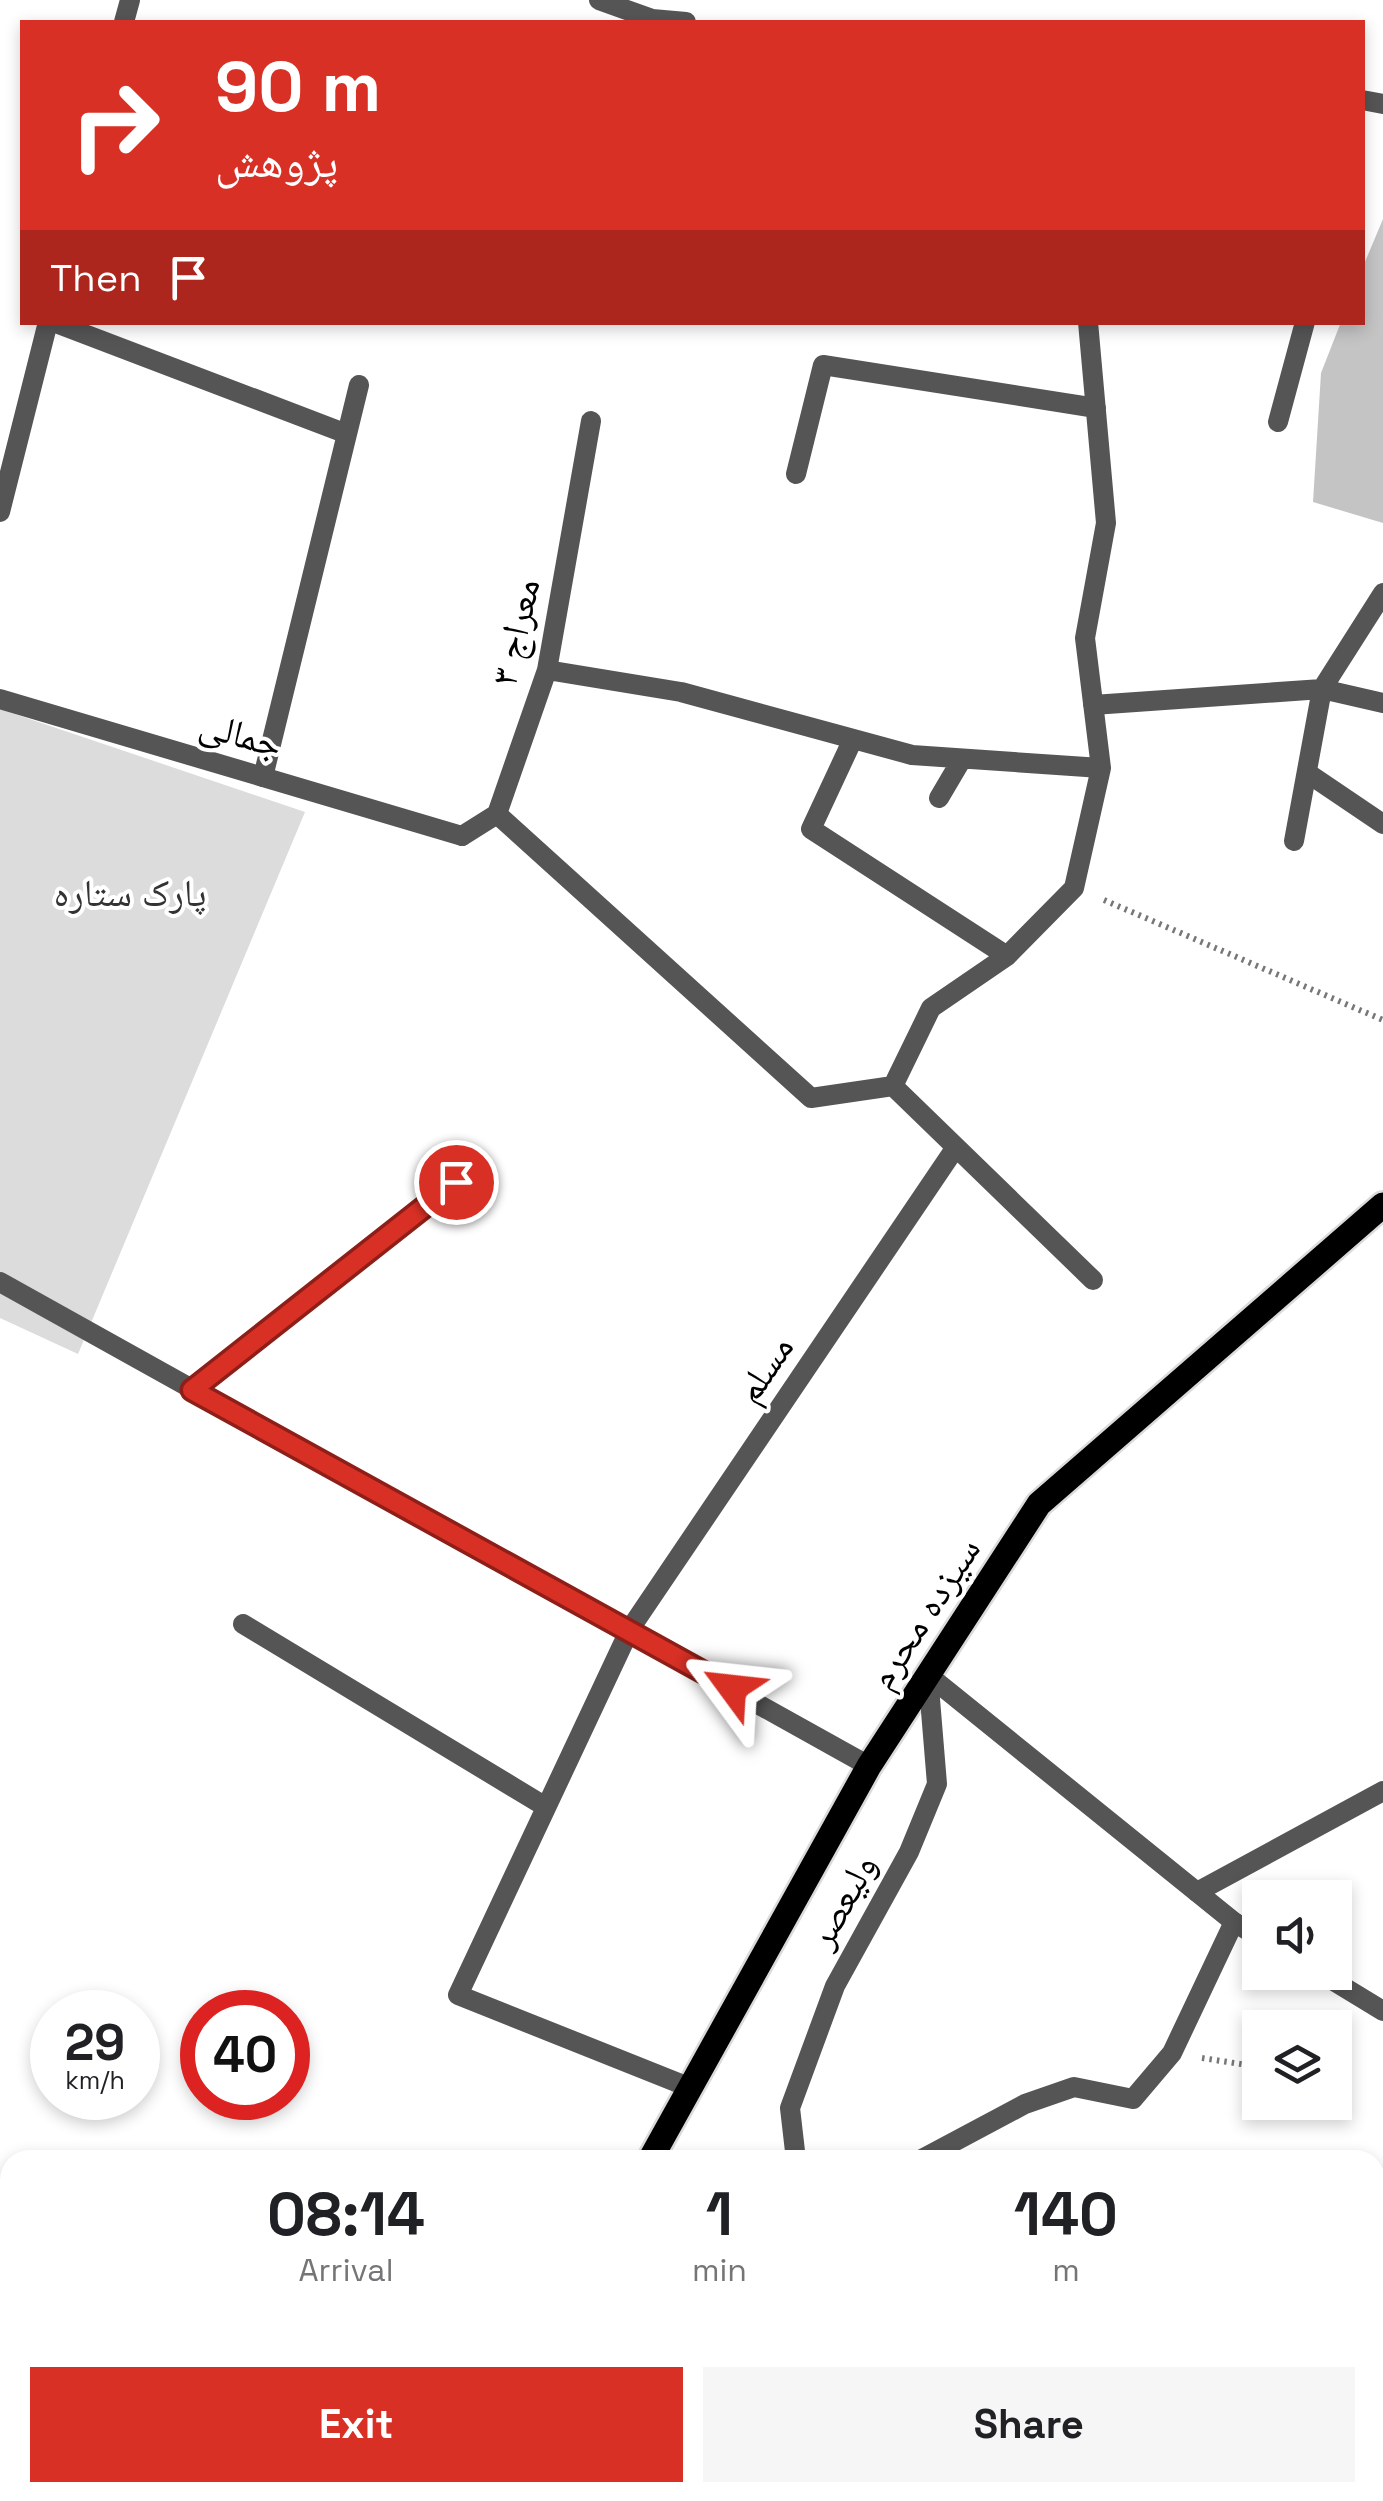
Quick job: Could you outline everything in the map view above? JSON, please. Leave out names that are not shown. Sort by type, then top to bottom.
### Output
[{"type":"main road","name":"سیزده محرم","points":[[656,2150],[869,1766],[1039,1504],[1383,1205]]},
{"type":"street","points":[[599,0],[663,20]]},
{"type":"street","points":[[0,512],[50,325]]},
{"type":"street","points":[[59,325],[347,434]]},
{"type":"street","points":[[894,1086],[931,1008],[1007,956],[1074,888],[1100,768],[1084,638],[1106,523],[1088,325]]},
{"type":"street","points":[[1278,422],[1305,325]]},
{"type":"street","points":[[796,474],[823,364],[1096,408]]},
{"type":"street","points":[[263,777],[359,384]]},
{"type":"street","name":"معراج ۳","points":[[497,814],[547,670],[591,422]]},
{"type":"street","points":[[1294,841],[1322,689],[1383,593]]},
{"type":"street","points":[[547,670],[681,692],[912,755],[1100,768]]},
{"type":"street","points":[[1092,705],[1322,689],[1383,703]]},
{"type":"street","name":"جمالی","points":[[0,699],[462,836],[497,814]]},
{"type":"street","points":[[853,739],[811,829],[1007,956]]},
{"type":"street","points":[[939,798],[962,759]]},
{"type":"street","points":[[1309,774],[1383,824]]},
{"type":"street","points":[[497,814],[811,1098],[894,1086]]},
{"type":"street","points":[[894,1086],[1093,1280]]},
{"type":"street","name":"مسلم","points":[[691,2088],[458,1994],[630,1630],[956,1147]]},
{"type":"street","points":[[192,1390],[456,1182]]},
{"type":"street","points":[[0,1282],[869,1766]]},
{"type":"street","points":[[244,1624],[546,1807]]},
{"type":"street","points":[[928,1674],[1242,1927]]},
{"type":"street","name":"ولیعصر","points":[[795,2150],[790,2108],[835,1986],[909,1852],[937,1784],[928,1674]]},
{"type":"street","points":[[1197,1892],[1383,1790]]},
{"type":"street","points":[[939,2150],[1025,2104],[1074,2087],[1133,2099],[1172,2053],[1234,1922]]},
{"type":"street","points":[[1349,1990],[1383,2011]]},
{"type":"path","points":[[1074,888],[1383,1020]]},
{"type":"path","points":[[1172,2053],[1242,2064]]},
{"type":"green space","name":"پارک ستاره","points":[[0,709],[305,812],[78,1354],[0,1318]]},
{"type":"building","points":[[1383,219],[1383,523],[1313,502],[1321,373],[1340,325],[1365,325],[1365,262]]},
{"type":"route","points":[[456,1182],[192,1390],[732,1688]]}]
